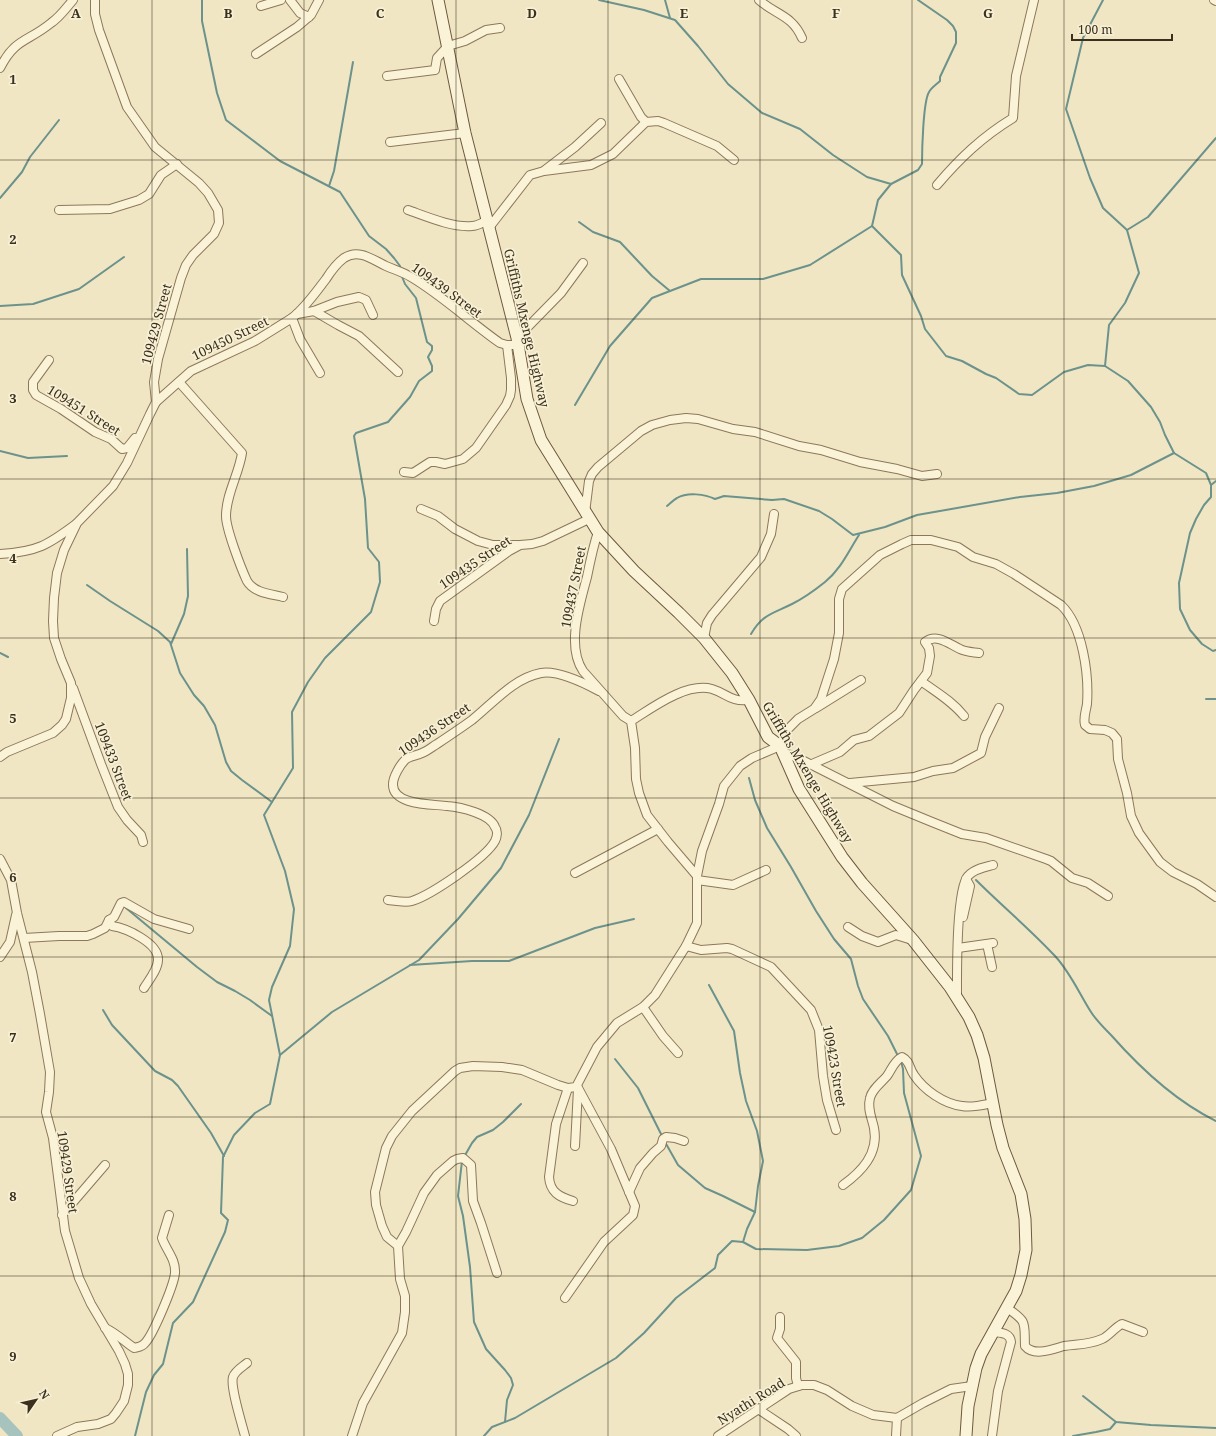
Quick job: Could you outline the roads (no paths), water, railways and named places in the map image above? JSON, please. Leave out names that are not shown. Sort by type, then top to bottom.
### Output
[{"type":"street","points":[[0,68],[5,58],[17,44],[51,23],[73,0]]},
{"type":"street","name":"109429 Street","points":[[95,0],[95,14],[99,30],[127,107],[155,147],[199,183],[208,193],[218,210],[219,223],[214,234],[192,255],[181,278],[158,359],[154,382],[156,402]]},
{"type":"street","points":[[261,6],[281,0]]},
{"type":"street","points":[[290,0],[300,12],[309,17]]},
{"type":"street","points":[[256,54],[297,27],[309,17],[319,0]]},
{"type":"street","name":"Griffiths Mxenge Highway","points":[[438,0],[465,133],[517,341],[527,399],[541,440],[598,532],[634,571],[704,638],[732,673],[749,700],[768,737],[780,746],[799,789],[842,857],[862,883],[934,966],[957,997],[969,1017],[977,1035],[984,1058],[1003,1148],[1021,1194],[1025,1219],[1026,1250],[1021,1275],[1009,1306],[982,1354],[972,1386],[968,1406],[966,1436]]},
{"type":"street","points":[[759,0],[791,21],[799,30],[802,38]]},
{"type":"street","points":[[937,185],[981,139],[1012,118],[1016,76],[1034,0]]},
{"type":"street","points":[[387,76],[435,70],[437,58],[448,46],[465,41],[491,28],[500,28]]},
{"type":"street","points":[[619,79],[641,117],[646,122]]},
{"type":"street","points":[[408,210],[444,222],[463,226],[487,225],[530,175],[544,170],[591,165],[613,154],[646,122],[658,121],[664,123],[717,146],[734,160]]},
{"type":"street","points":[[544,170],[575,147],[601,123]]},
{"type":"street","points":[[390,142],[465,133]]},
{"type":"street","points":[[59,210],[110,209],[139,200],[149,194],[161,175],[177,164]]},
{"type":"street","name":"109439 Street","points":[[295,316],[336,265],[350,255],[360,254],[401,271],[413,278],[500,343],[507,345],[517,341]]},
{"type":"street","points":[[517,341],[561,293],[583,263]]},
{"type":"street","points":[[320,373],[295,328],[295,316],[314,311],[337,302],[359,297],[366,300],[373,315]]},
{"type":"street","points":[[314,311],[359,336],[398,372]]},
{"type":"street","name":"109450 Street","points":[[156,402],[191,371],[199,366],[255,341],[295,316]]},
{"type":"street","points":[[404,472],[414,473],[430,462],[445,464],[456,462],[463,459],[476,448],[506,405],[510,396],[511,378],[507,345]]},
{"type":"street","name":"109451 Street","points":[[49,360],[33,382],[33,390],[36,395],[61,409],[95,432],[111,440],[122,449],[129,446],[146,423]]},
{"type":"street","points":[[179,382],[242,453],[240,466],[231,490],[226,516],[244,575],[249,585],[258,591],[284,597]]},
{"type":"street","points":[[0,554],[20,552],[43,546],[77,523],[113,486],[127,463],[156,402]]},
{"type":"street","points":[[587,516],[589,481],[598,466],[641,431],[652,425],[670,420],[686,418],[698,419],[733,429],[755,432],[799,446],[821,450],[860,462],[897,469],[922,476],[937,474]]},
{"type":"street","points":[[421,509],[438,516],[455,530],[483,543],[492,545],[520,545]]},
{"type":"street","points":[[704,638],[707,623],[712,615],[762,557],[772,534],[774,514]]},
{"type":"street","name":"109435 Street","points":[[434,621],[436,609],[440,601],[502,555],[520,545],[543,541],[587,516]]},
{"type":"street","points":[[2,753],[45,737],[58,729],[66,719],[70,703],[71,683],[54,638],[54,606],[57,573],[64,550],[77,523]]},
{"type":"street","name":"109437 Street","points":[[598,532],[591,553],[575,627],[577,658],[579,666],[623,716],[631,722]]},
{"type":"street","points":[[814,709],[821,699],[834,659],[839,633],[840,593],[880,556],[910,540],[932,540],[948,543],[958,547],[973,557],[996,564],[1061,605],[1071,616],[1084,656],[1087,682],[1087,705],[1084,716],[1085,725],[1090,729],[1105,730],[1112,733],[1117,739],[1118,759],[1127,793],[1130,816],[1139,833],[1166,868],[1197,884],[1216,897]]},
{"type":"street","points":[[812,764],[840,752],[854,740],[869,736],[900,713],[920,681],[927,673],[930,656],[929,648],[925,642],[930,638],[936,638],[968,652],[979,653]]},
{"type":"street","name":"109436 Street","points":[[388,900],[411,901],[421,898],[435,890],[453,879],[472,864],[495,842],[497,836],[495,826],[491,820],[485,816],[449,806],[418,803],[405,800],[399,796],[394,789],[393,784],[399,768],[405,760],[425,752],[472,720],[513,686],[536,674],[544,673],[564,676],[601,692]]},
{"type":"street","points":[[575,1146],[578,1088],[597,1047],[617,1023],[643,1007],[656,995],[686,946],[697,923],[697,878],[702,851],[724,786],[732,774],[740,766],[752,758],[780,746],[788,729],[798,719],[861,680]]},
{"type":"street","points":[[920,681],[946,699],[964,716]]},
{"type":"street","name":"109433 Street","points":[[71,683],[118,807],[127,820],[141,835],[143,842]]},
{"type":"street","points":[[749,700],[735,700],[712,690],[695,688],[670,697],[631,722],[635,748],[636,780],[647,815],[697,878],[721,884],[733,885],[766,870]]},
{"type":"street","points":[[850,783],[914,777],[953,768],[981,753],[985,737],[999,708]]},
{"type":"street","points":[[780,746],[785,753],[812,764],[893,806],[962,834],[986,838],[1051,861],[1072,878],[1088,883],[1108,896]]},
{"type":"street","points":[[575,873],[658,830]]},
{"type":"street","name":"109429 Street","points":[[0,859],[10,880],[32,972],[50,1072],[46,1112],[53,1138],[60,1182],[62,1215],[72,1260],[79,1278],[126,1364],[128,1374],[127,1393],[120,1408],[114,1416],[106,1421],[77,1427],[57,1436]]},
{"type":"street","points":[[957,997],[958,946],[962,887],[980,868],[993,865]]},
{"type":"street","points":[[24,938],[87,936],[94,934],[105,928],[121,903],[124,902],[154,919],[189,929]]},
{"type":"street","points":[[0,957],[10,942],[17,913]]},
{"type":"street","points":[[109,920],[112,926],[126,929],[143,939],[158,955],[156,967],[144,988]]},
{"type":"street","points":[[848,927],[862,936],[878,942],[896,935],[913,940]]},
{"type":"street","points":[[958,946],[990,944],[992,967]]},
{"type":"street","name":"109423 Street","points":[[686,946],[701,950],[732,949],[771,967],[811,1010],[819,1030],[823,1076],[827,1100],[836,1130]]},
{"type":"street","points":[[643,1007],[663,1036],[678,1054]]},
{"type":"street","points":[[843,1185],[861,1171],[870,1157],[875,1129],[870,1114],[870,1098],[897,1060],[902,1057],[907,1060],[912,1073],[922,1085],[936,1095],[953,1104],[970,1106],[993,1103]]},
{"type":"street","points":[[398,1246],[387,1237],[376,1205],[375,1192],[386,1148],[392,1136],[412,1111],[454,1071],[460,1068],[473,1066],[502,1067],[522,1070],[568,1088],[578,1088]]},
{"type":"street","points":[[568,1088],[556,1124],[549,1183],[557,1195],[573,1201]]},
{"type":"street","points":[[565,1298],[604,1242],[633,1215],[635,1206],[603,1132],[578,1088]]},
{"type":"street","points":[[629,1192],[640,1168],[661,1146],[666,1137],[684,1141]]},
{"type":"street","points":[[352,1436],[363,1404],[402,1332],[405,1312],[405,1296],[400,1279],[398,1246],[424,1193],[437,1175],[457,1159],[463,1158],[471,1165],[473,1201],[497,1273]]},
{"type":"street","points":[[62,1215],[105,1165]]},
{"type":"street","points":[[105,1327],[117,1333],[122,1340],[134,1348],[144,1344],[156,1324],[175,1273],[174,1263],[162,1238],[169,1215]]},
{"type":"street","points":[[1009,1306],[1019,1316],[1024,1324],[1025,1346],[1030,1351],[1046,1351],[1064,1346],[1095,1342],[1103,1339],[1122,1324],[1143,1332]]},
{"type":"street","points":[[780,1317],[780,1329],[777,1338],[796,1362],[796,1378],[798,1386]]},
{"type":"street","points":[[992,1436],[998,1391],[1011,1342],[1007,1335],[994,1332]]},
{"type":"street","points":[[246,1436],[232,1386],[233,1376],[247,1363]]},
{"type":"street","name":"Nyathi Road","points":[[718,1436],[789,1389],[807,1384],[827,1390],[852,1406],[873,1415],[897,1418]]},
{"type":"street","points":[[896,1436],[897,1418],[913,1408],[951,1389],[972,1386]]},
{"type":"street","points":[[758,1409],[796,1436]]},
{"type":"waterway","points":[[202,0],[202,21],[217,93],[226,120],[280,161],[340,192],[369,236],[386,249],[400,266],[401,270]]},
{"type":"waterway","points":[[599,0],[644,10],[675,20],[728,84],[762,113],[800,129],[833,155],[867,177],[891,184]]},
{"type":"waterway","points":[[665,0],[670,18]]},
{"type":"waterway","points":[[918,0],[947,20],[953,26],[956,32],[956,43],[940,77],[940,81],[930,91],[927,97],[923,127],[922,164],[918,170],[891,184],[878,200],[872,226],[901,255],[902,275],[921,316],[925,329],[946,356],[962,361],[996,378],[1019,394],[1032,395],[1064,372],[1088,365],[1105,366],[1128,381],[1151,407],[1160,422],[1174,453],[1206,473],[1211,485],[1211,497],[1204,505],[1190,533],[1179,583],[1180,609],[1190,630],[1202,644],[1213,651],[1216,650]]},
{"type":"waterway","points":[[1103,0],[1083,38],[1066,109],[1090,178],[1103,208],[1127,230],[1139,273],[1125,303],[1109,325],[1105,366]]},
{"type":"waterway","points":[[329,186],[334,171],[353,62]]},
{"type":"waterway","points":[[0,198],[22,172],[30,157],[59,120]]},
{"type":"waterway","points":[[1127,230],[1148,217],[1216,138]]},
{"type":"waterway","points":[[579,222],[593,232],[620,242],[652,276],[670,291]]},
{"type":"waterway","points":[[575,405],[610,346],[652,298],[701,279],[763,279],[810,265],[872,226]]},
{"type":"waterway","points":[[0,306],[33,304],[79,289],[124,257]]},
{"type":"waterway","points":[[135,1436],[146,1392],[154,1375],[163,1364],[173,1323],[193,1302],[225,1232],[228,1220],[221,1213],[223,1157],[234,1135],[255,1113],[270,1104],[280,1055],[269,1000],[272,987],[290,946],[294,909],[285,871],[264,815],[293,768],[292,712],[308,682],[325,658],[371,612],[380,582],[379,562],[368,548],[365,499],[354,436],[356,433],[388,422],[410,397],[419,381],[432,371],[432,366],[428,357],[432,350],[432,346],[427,342],[416,298],[405,284],[401,274]]},
{"type":"waterway","points":[[0,451],[28,458],[67,456]]},
{"type":"waterway","points":[[667,506],[677,498],[691,494],[715,499],[724,496],[772,500],[784,499],[819,511],[853,535],[885,527],[917,515],[1094,486],[1131,475],[1174,453]]},
{"type":"waterway","points":[[1211,485],[1216,481]]},
{"type":"waterway","points":[[751,634],[755,627],[764,618],[805,597],[831,577],[840,566],[859,535]]},
{"type":"waterway","points":[[171,644],[184,614],[188,596],[187,549]]},
{"type":"waterway","points":[[87,585],[158,631],[170,642],[180,673],[194,695],[204,706],[215,725],[226,762],[231,771],[272,802]]},
{"type":"waterway","points":[[0,653],[8,657]]},
{"type":"waterway","points":[[1206,699],[1216,699]]},
{"type":"waterway","points":[[280,1055],[332,1012],[419,960],[458,919],[501,868],[529,815],[559,739]]},
{"type":"waterway","points":[[749,778],[755,800],[767,828],[816,911],[834,939],[851,959],[863,999],[888,1036],[898,1056]]},
{"type":"waterway","points":[[976,880],[1036,936],[1055,956],[1070,976],[1095,1018],[1134,1060],[1173,1094],[1201,1113],[1216,1121]]},
{"type":"waterway","points":[[126,908],[217,982],[250,1000],[272,1016]]},
{"type":"waterway","points":[[410,965],[472,961],[509,961],[595,928],[634,919]]},
{"type":"waterway","points":[[709,985],[734,1031],[746,1101],[757,1131],[763,1161],[755,1212],[743,1242]]},
{"type":"waterway","points":[[103,1010],[112,1025],[155,1071],[172,1080],[178,1086],[211,1133],[224,1156]]},
{"type":"waterway","points":[[615,1059],[638,1088],[662,1136]]},
{"type":"waterway","points":[[484,1436],[492,1427],[515,1418],[616,1358],[644,1333],[676,1298],[715,1268],[718,1255],[732,1241],[743,1242],[756,1249],[807,1250],[839,1246],[862,1238],[884,1220],[911,1190],[921,1156],[904,1093],[903,1069],[901,1061]]},
{"type":"waterway","points":[[464,1157],[477,1137],[493,1130],[521,1104]]},
{"type":"waterway","points":[[665,1142],[678,1165],[705,1188],[755,1212]]},
{"type":"waterway","points":[[462,1161],[458,1196],[463,1216],[470,1267],[474,1322],[486,1349],[511,1378],[513,1385],[507,1400],[505,1422]]},
{"type":"waterway","points":[[1083,1396],[1116,1422],[1216,1428]]},
{"type":"waterway","points":[[0,1418],[17,1436]]},
{"type":"waterway","points":[[1073,1436],[1110,1429],[1116,1422]]}]
